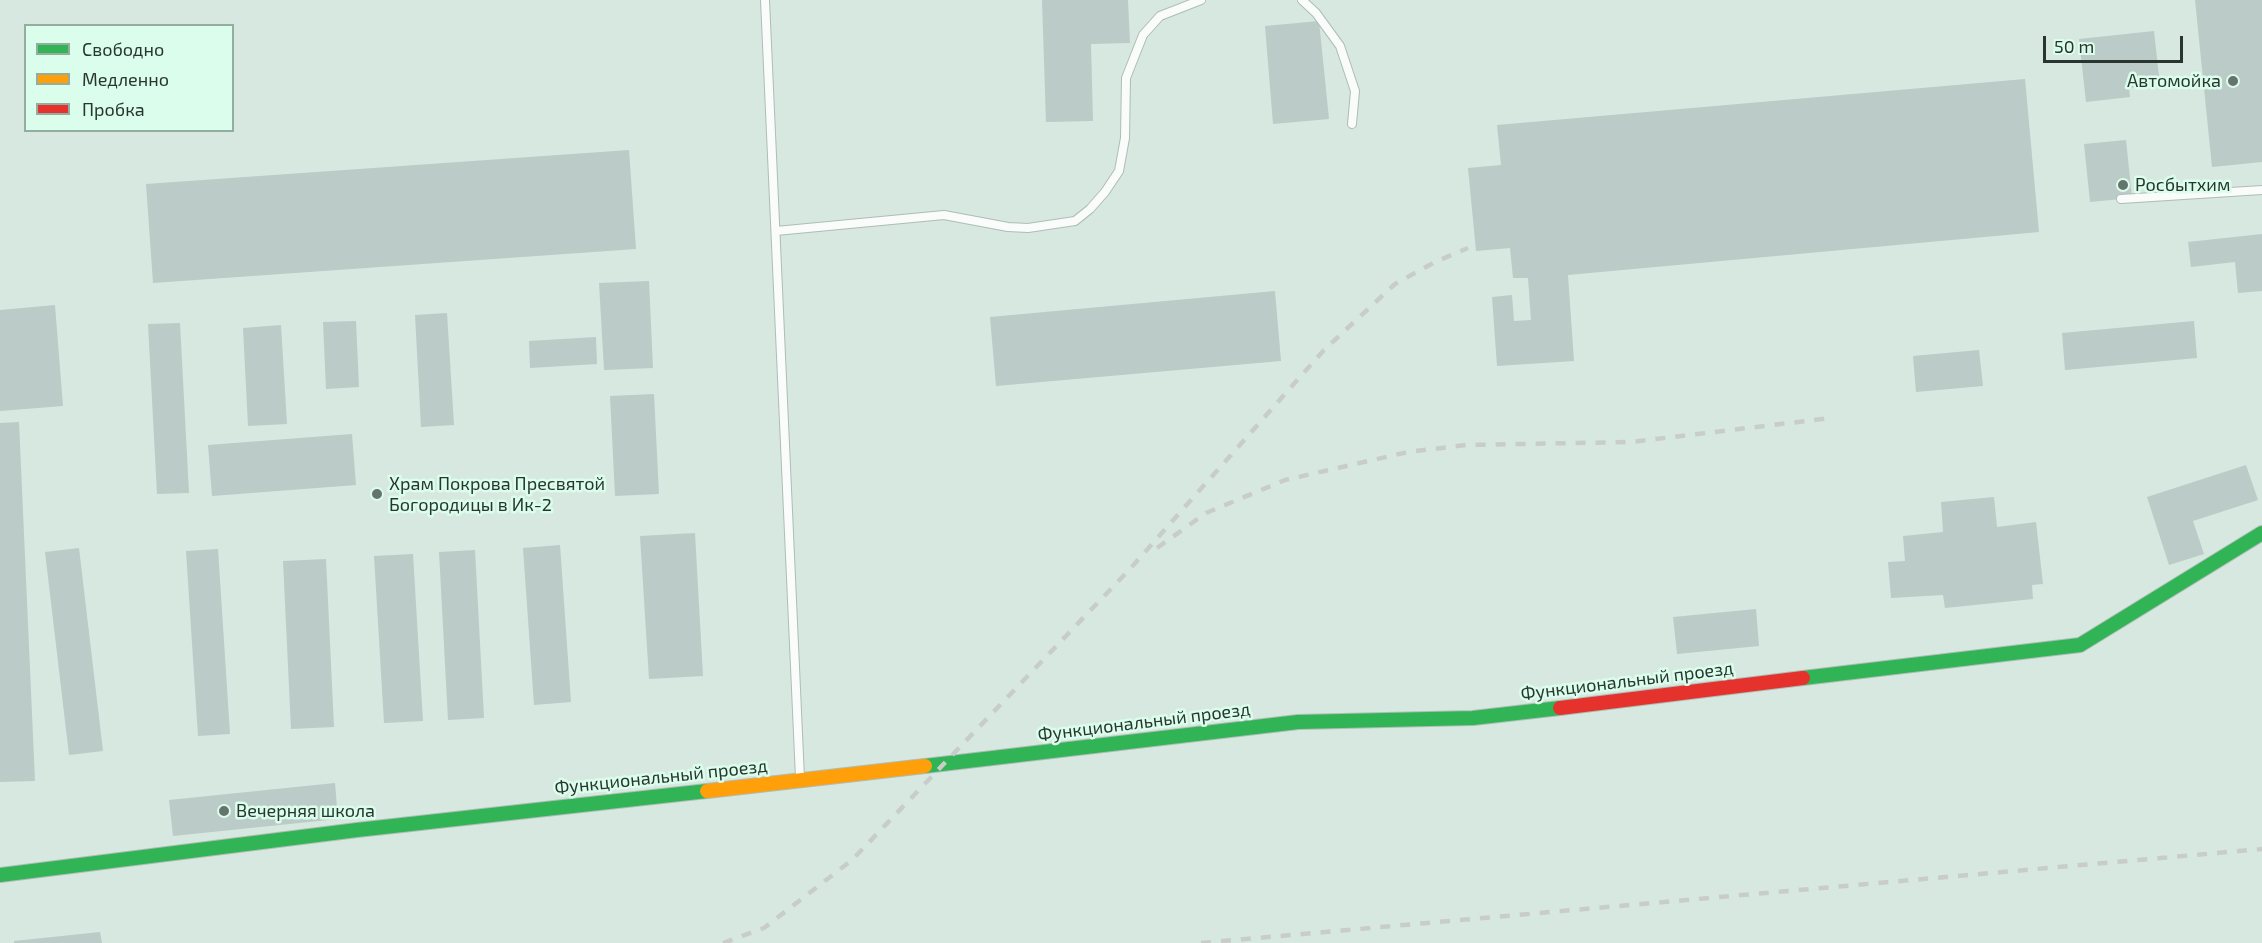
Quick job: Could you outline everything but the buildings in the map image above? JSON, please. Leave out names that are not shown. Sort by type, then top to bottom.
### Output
[{"type":"street","name":"Функциональный проезд","points":[[0,875],[357,830],[1298,722],[1473,718],[2080,645],[2262,532]]},
{"type":"lane","points":[[765,0],[800,779]]},
{"type":"lane","points":[[776,231],[944,215],[1008,227],[1028,228],[1075,221],[1098,201],[1119,171],[1125,138],[1126,78],[1143,34],[1160,16],[1201,0]]},
{"type":"lane","points":[[1302,0],[1316,13],[1340,46],[1355,92],[1352,124]]},
{"type":"lane","points":[[2121,199],[2262,190]]},
{"type":"railway","points":[[723,943],[764,928],[852,860],[1129,570],[1324,350],[1395,284],[1435,262],[1468,248]]},
{"type":"railway","points":[[1157,548],[1206,513],[1285,480],[1408,452],[1466,445],[1631,442],[1831,418]]},
{"type":"railway","points":[[1201,943],[2262,849]]},
{"type":"traffic: fast","points":[[1803,678],[2080,645],[2262,533]]},
{"type":"traffic: fast","points":[[925,766],[1298,722],[1473,718],[1560,708]]},
{"type":"traffic: fast","points":[[0,875],[357,830],[707,791]]},
{"type":"traffic: slow","points":[[707,791],[925,766]]},
{"type":"traffic: jam","points":[[1560,708],[1803,678]]},
{"type":"place","name":"Автомойка","points":[[2233,81]]},
{"type":"place","name":"Росбытхим","points":[[2123,185]]},
{"type":"place","name":"Храм Покрова Пресвятой Богородицы в Ик-2","points":[[377,494]]},
{"type":"place","name":"Вечерняя школа","points":[[224,811]]}]
